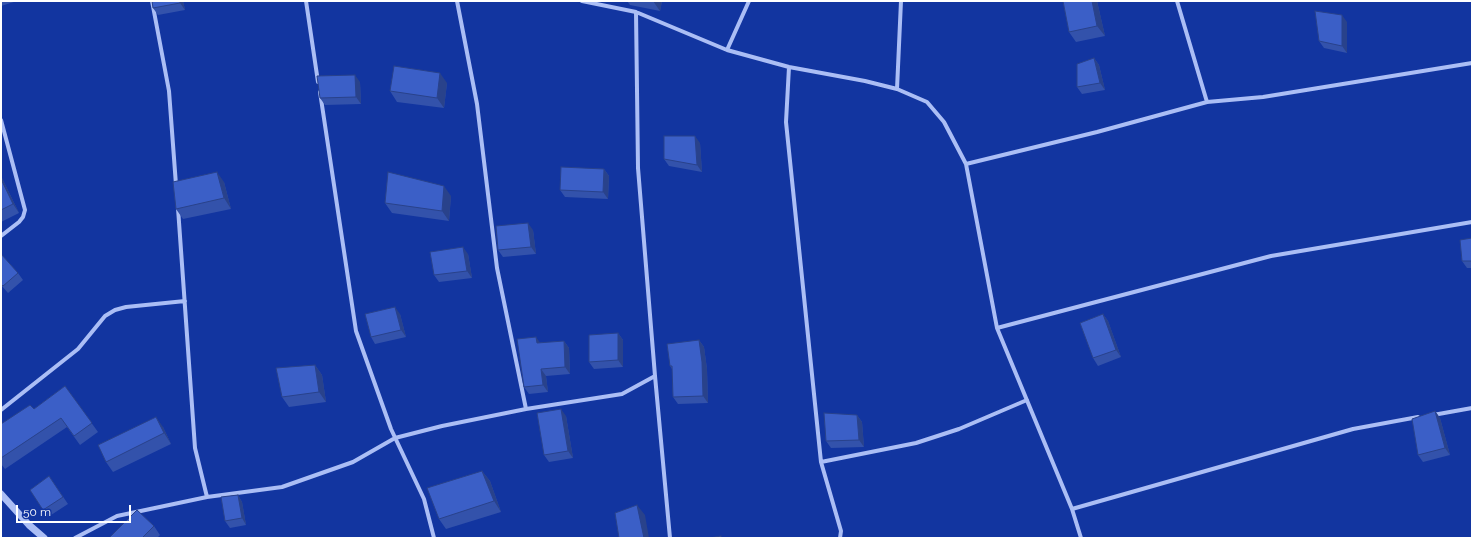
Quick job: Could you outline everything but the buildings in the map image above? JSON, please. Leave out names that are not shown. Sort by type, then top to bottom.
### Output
[{"type":"street","points":[[152,1],[169,91],[177,194]]},
{"type":"street","points":[[306,1],[356,331],[391,429],[424,499],[434,538]]},
{"type":"street","points":[[457,1],[477,104],[497,268],[526,409]]},
{"type":"street","points":[[582,1],[636,12],[727,50],[789,67],[865,81],[897,89],[927,102],[944,122],[966,164],[997,328],[1072,509],[1081,538]]},
{"type":"street","points":[[727,50],[749,1]]},
{"type":"street","points":[[897,89],[901,1]]},
{"type":"street","points":[[1177,1],[1207,102]]},
{"type":"street","points":[[636,12],[638,168],[670,538]]},
{"type":"street","points":[[966,164],[1097,132],[1207,102],[1263,97],[1472,63]]},
{"type":"street","points":[[789,67],[786,122],[820,462],[841,531],[840,538]]},
{"type":"street","points":[[1,120],[25,210],[23,217],[19,222],[1,236]]},
{"type":"street","points":[[178,202],[195,448],[207,497]]},
{"type":"street","points":[[997,328],[1271,256],[1472,222]]},
{"type":"street","points":[[1,410],[78,349],[105,316],[115,310],[126,307],[185,300]]},
{"type":"street","points":[[75,538],[117,516],[207,497],[282,487],[353,462],[395,438],[442,426],[526,409],[622,394],[655,376]]},
{"type":"street","points":[[820,462],[916,443],[959,429],[1027,400]]},
{"type":"street","points":[[1429,416],[1472,408]]},
{"type":"street","points":[[1072,509],[1353,429],[1421,417]]},
{"type":"street","points":[[1,494],[29,525],[44,538]]}]
